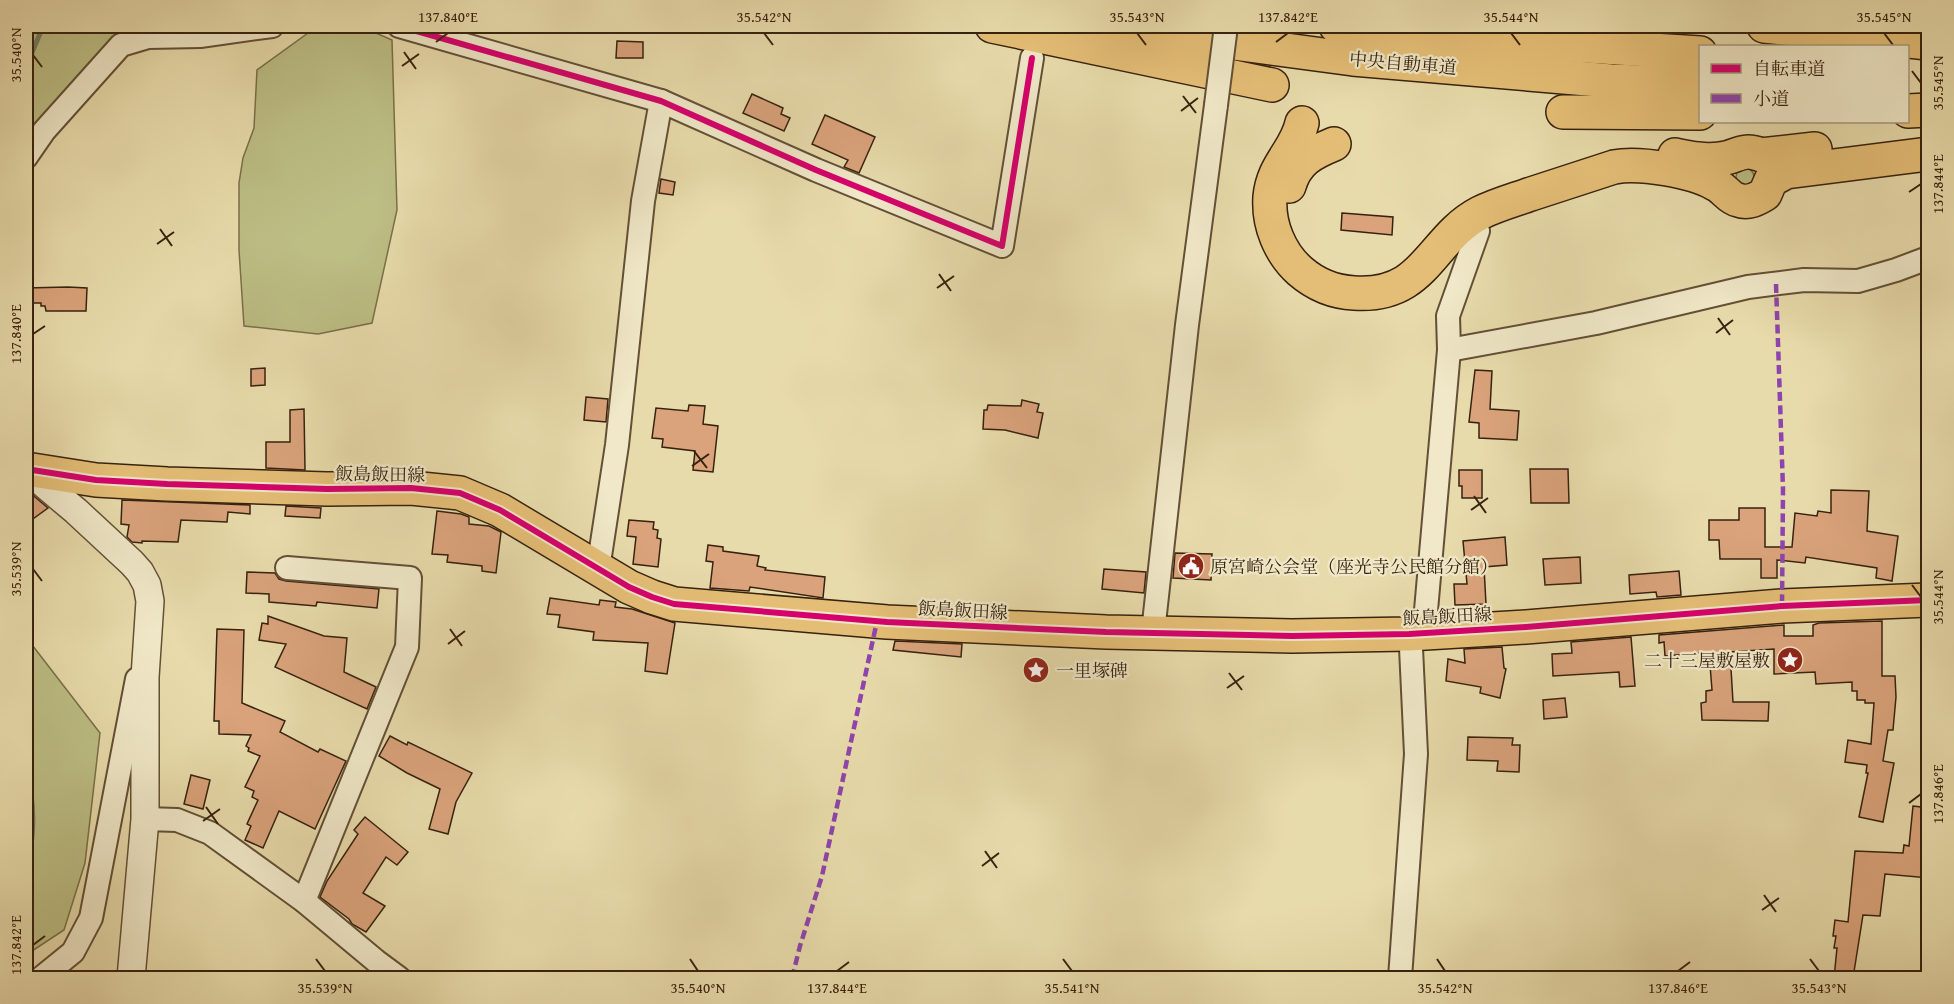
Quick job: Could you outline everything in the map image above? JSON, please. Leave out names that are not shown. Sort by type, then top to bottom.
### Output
[{"type":"main road","points":[[992,26],[1272,85]]},
{"type":"main road","name":"中央自動車道","points":[[1107,26],[1353,59],[1611,81],[1699,84]]},
{"type":"main road","name":"中央自動車道","points":[[1336,26],[1474,39],[1699,53]]},
{"type":"main road","points":[[1764,26],[1929,43]]},
{"type":"main road","points":[[1909,58],[1929,58]]},
{"type":"main road","points":[[1909,93],[1929,93]]},
{"type":"main road","points":[[1909,111],[1929,110]]},
{"type":"main road","points":[[1563,112],[1699,113]]},
{"type":"main road","points":[[1302,123],[1299,134],[1277,169],[1273,182],[1270,209],[1272,223],[1288,258],[1307,277],[1335,290],[1357,293],[1393,289],[1427,264],[1459,227],[1482,212],[1614,167],[1643,165],[1703,178],[1725,189],[1731,197],[1738,201],[1749,201],[1764,194],[1771,180],[1786,172],[1929,154]]},
{"type":"main road","points":[[1334,144],[1313,153],[1296,168],[1287,193],[1288,219],[1298,244],[1318,264],[1342,276],[1370,277],[1408,261],[1452,212],[1477,197],[1619,150],[1649,150],[1710,160],[1730,158],[1742,152],[1754,152],[1761,155],[1929,137]]},
{"type":"main road","name":"飯島飯田線","points":[[29,466],[96,480],[327,489],[411,488],[460,493],[500,510],[644,594],[674,604],[888,622],[1106,632],[1292,636],[1417,633],[1526,627],[1782,606],[1929,600]]},
{"type":"street","points":[[26,157],[44,131],[121,45],[148,37],[200,36],[272,26]]},
{"type":"street","points":[[399,26],[661,100],[816,170],[1002,246],[1032,57]]},
{"type":"street","points":[[1153,632],[1187,326],[1226,26]]},
{"type":"street","points":[[598,569],[617,445],[643,201],[661,100]]},
{"type":"street","points":[[1400,978],[1416,754],[1412,648],[1417,633],[1449,350],[1448,316],[1478,231]]},
{"type":"street","points":[[1449,350],[1596,323],[1748,287],[1804,280],[1858,281],[1929,258]]},
{"type":"street","points":[[29,466],[45,485],[108,539],[140,572],[147,585],[150,613],[145,677],[145,819],[131,978]]},
{"type":"street","points":[[287,568],[410,578],[407,647],[304,901]]},
{"type":"street","points":[[41,978],[73,951],[91,918],[150,613]]},
{"type":"street","points":[[145,819],[177,820],[210,833],[304,901],[376,962],[399,978]]},
{"type":"green space","points":[[26,26],[120,26],[115,39],[26,143]]},
{"type":"green space","points":[[315,28],[369,30],[392,40],[397,210],[372,323],[318,334],[244,326],[239,250],[239,183],[243,158],[254,128],[257,70]]},
{"type":"green space","points":[[1741,168],[1749,168],[1754,173],[1752,184],[1741,186],[1736,181],[1736,173]]},
{"type":"green space","points":[[26,637],[100,733],[85,863],[64,930],[26,955]]},
{"type":"building","points":[[617,41],[643,42],[643,58],[616,58]]},
{"type":"building","points":[[752,94],[783,108],[781,114],[790,118],[784,131],[743,113]]},
{"type":"building","points":[[825,115],[875,137],[859,173],[844,167],[848,160],[812,144]]},
{"type":"building","points":[[661,179],[675,182],[673,195],[659,193]]},
{"type":"building","points":[[1342,213],[1393,217],[1392,235],[1341,230]]},
{"type":"building","points":[[26,288],[87,288],[86,311],[46,311],[45,306],[41,306],[41,303],[26,303]]},
{"type":"building","points":[[265,368],[265,385],[251,386],[251,369]]},
{"type":"building","points":[[1475,370],[1492,371],[1490,409],[1519,411],[1517,440],[1479,438],[1479,423],[1469,422]]},
{"type":"building","points":[[586,397],[608,399],[606,422],[584,420]]},
{"type":"building","points":[[1022,400],[1039,404],[1037,412],[1043,413],[1038,438],[1005,430],[983,429],[984,410],[987,410],[988,405],[1021,406]]},
{"type":"building","points":[[689,405],[705,406],[703,424],[718,426],[713,472],[693,470],[695,451],[662,447],[663,439],[652,438],[656,408],[688,411]]},
{"type":"building","points":[[304,409],[305,470],[266,468],[266,442],[290,442],[290,410]]},
{"type":"building","points":[[1530,469],[1568,469],[1569,503],[1531,503]]},
{"type":"building","points":[[1459,470],[1482,470],[1482,498],[1462,498]]},
{"type":"building","points":[[26,488],[48,508],[26,524]]},
{"type":"building","points":[[1831,490],[1869,491],[1867,531],[1898,536],[1892,581],[1876,578],[1877,568],[1806,557],[1805,563],[1777,560],[1777,578],[1761,578],[1761,559],[1720,559],[1719,540],[1709,540],[1709,520],[1739,520],[1739,508],[1765,508],[1765,547],[1792,547],[1795,513],[1817,516],[1818,511],[1831,513]]},
{"type":"building","points":[[122,500],[250,505],[250,514],[228,512],[227,522],[181,520],[178,542],[132,542],[127,537],[129,525],[121,524]]},
{"type":"building","points":[[286,506],[321,508],[320,518],[285,516]]},
{"type":"building","points":[[437,511],[461,514],[469,517],[469,524],[489,526],[501,532],[496,573],[482,571],[482,566],[447,562],[448,555],[432,554]]},
{"type":"building","points":[[629,520],[654,522],[653,529],[658,530],[657,538],[661,539],[658,567],[633,564],[636,537],[627,536]]},
{"type":"building","points":[[1505,537],[1507,565],[1484,567],[1486,604],[1455,605],[1454,584],[1467,584],[1463,541]]},
{"type":"building","points":[[708,545],[723,547],[723,551],[759,556],[757,566],[766,568],[765,570],[825,577],[823,598],[750,587],[749,591],[710,588],[713,562],[706,561]]},
{"type":"building","name":"原宮崎公会堂（座光寺公民館分館）","points":[[1175,553],[1212,554],[1211,580],[1173,578]]},
{"type":"building","points":[[1580,557],[1581,583],[1545,585],[1543,559]]},
{"type":"building","points":[[1104,569],[1146,572],[1144,593],[1102,589]]},
{"type":"building","points":[[1679,571],[1681,595],[1657,597],[1656,592],[1630,594],[1629,575]]},
{"type":"building","points":[[247,572],[275,573],[279,579],[286,581],[379,589],[377,608],[317,602],[316,606],[269,602],[269,594],[246,593]]},
{"type":"building","points":[[550,598],[599,605],[600,600],[616,602],[615,607],[632,609],[675,623],[667,674],[645,671],[648,643],[593,640],[594,632],[558,627],[560,615],[547,614]]},
{"type":"building","points":[[268,616],[324,636],[347,638],[344,672],[376,687],[367,709],[275,667],[286,644],[259,640],[262,623],[268,624]]},
{"type":"building","points":[[1882,621],[1882,676],[1895,676],[1896,697],[1893,730],[1888,730],[1883,761],[1894,763],[1883,822],[1859,817],[1868,773],[1866,773],[1867,765],[1845,762],[1848,740],[1871,744],[1874,703],[1857,700],[1857,691],[1852,691],[1852,682],[1816,684],[1815,672],[1774,674],[1774,649],[1730,652],[1733,702],[1769,702],[1768,721],[1702,720],[1701,703],[1706,702],[1706,691],[1712,690],[1709,652],[1665,656],[1664,642],[1659,643],[1659,635],[1784,625],[1784,636],[1813,636],[1813,625],[1819,623]]},
{"type":"building","points":[[217,629],[244,630],[242,703],[285,721],[280,732],[318,752],[320,749],[346,761],[315,829],[279,811],[263,848],[245,840],[251,826],[247,824],[258,800],[252,797],[254,791],[245,787],[260,756],[248,751],[249,748],[246,746],[251,735],[219,734],[219,721],[214,721]]},
{"type":"building","points":[[1631,637],[1635,686],[1620,687],[1619,672],[1553,676],[1552,654],[1572,653],[1571,642]]},
{"type":"building","points":[[895,641],[962,644],[961,657],[893,650]]},
{"type":"building","points":[[1502,647],[1506,669],[1500,698],[1480,693],[1481,687],[1446,681],[1448,659],[1465,663],[1464,649]]},
{"type":"building","points":[[1565,698],[1567,717],[1544,719],[1543,700]]},
{"type":"building","points":[[390,736],[407,745],[408,742],[472,773],[456,802],[448,834],[429,829],[440,789],[379,756]]},
{"type":"building","points":[[1468,737],[1513,738],[1512,745],[1520,745],[1519,772],[1497,771],[1498,761],[1467,760]]},
{"type":"building","points":[[191,775],[210,780],[203,809],[184,804]]},
{"type":"building","points":[[1913,806],[1929,808],[1929,878],[1885,874],[1880,916],[1863,915],[1853,978],[1834,978],[1837,948],[1834,948],[1836,936],[1833,936],[1835,920],[1848,922],[1855,851],[1903,853],[1904,845],[1909,846]]},
{"type":"building","points":[[365,817],[408,852],[397,865],[386,857],[363,893],[385,906],[366,932],[352,924],[349,919],[320,897],[327,881],[358,834],[354,830]]},
{"type":"waterway","points":[[26,67],[41,31],[40,26]]},
{"type":"waterway","points":[[26,773],[33,817],[33,829],[26,861]]},
{"type":"marked path","points":[[1776,284],[1783,489],[1782,606]]},
{"type":"marked path","points":[[792,978],[822,876],[877,621]]},
{"type":"cycle path","points":[[399,26],[661,101],[816,170],[1002,246],[1032,58]]},
{"type":"cycle path","points":[[26,469],[96,480],[167,484],[327,489],[411,488],[460,493],[500,510],[629,587],[674,604],[887,622],[1106,632],[1292,636],[1409,634],[1782,606],[1928,600]]},
{"type":"place","name":"原宮崎公会堂（座光寺公民館分館）","points":[[1191,566]]},
{"type":"place","name":"二十三屋敷屋敷","points":[[1790,660]]},
{"type":"place","name":"一里塚碑","points":[[1036,670]]}]
